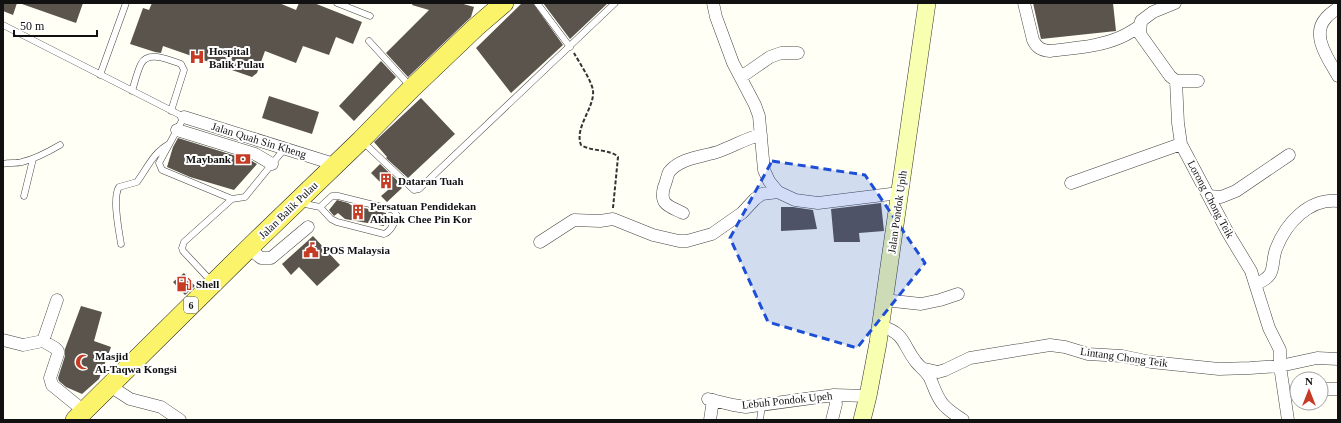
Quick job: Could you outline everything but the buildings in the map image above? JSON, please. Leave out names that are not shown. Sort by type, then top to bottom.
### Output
[{"type":"main road","name":"Jalan Balik Pulau","points":[[80,416],[412,88],[476,27],[504,3]]},
{"type":"main road","name":"Jalan Pondok Upih","points":[[862,420],[881,326],[899,193],[928,3]]},
{"type":"street","points":[[714,3],[716,17],[733,63],[742,77],[759,116],[764,170],[769,181],[778,192],[795,200],[818,203],[899,193]]},
{"type":"street","points":[[1024,3],[1033,40],[1036,46],[1044,50],[1050,51],[1111,41],[1122,37],[1140,26]]},
{"type":"street","points":[[1175,3],[1153,12],[1140,21],[1140,34],[1170,76],[1176,81],[1198,81]]},
{"type":"street","points":[[1338,8],[1324,19],[1320,28],[1320,34],[1321,45],[1338,76]]},
{"type":"street","points":[[742,77],[770,57],[782,53],[798,53]]},
{"type":"street","name":"Lorong Chong Teik","points":[[1176,81],[1178,123],[1181,144],[1228,233],[1252,271],[1269,328],[1280,350],[1280,366],[1288,420]]},
{"type":"street","name":"Jalan Quah Sin Kheng","points":[[184,116],[334,164]]},
{"type":"street","points":[[177,130],[255,154],[272,164]]},
{"type":"street","points":[[683,213],[667,205],[663,200],[662,194],[669,173],[677,165],[697,156],[719,151],[746,139],[761,135]]},
{"type":"street","points":[[1071,183],[1181,144]]},
{"type":"street","points":[[1209,196],[1221,197],[1236,191],[1289,155]]},
{"type":"street","points":[[540,242],[574,220],[600,221],[614,219],[653,235],[679,241],[687,241],[712,234],[742,214],[755,199],[762,194],[778,192]]},
{"type":"street","points":[[1256,284],[1268,277],[1273,269],[1275,251],[1282,236],[1298,216],[1310,206],[1323,201],[1338,201]]},
{"type":"street","points":[[249,248],[261,258],[271,258],[308,227]]},
{"type":"street","points":[[884,300],[921,304],[958,294]]},
{"type":"street","points":[[43,341],[57,300]]},
{"type":"street","points":[[881,326],[898,334],[916,362],[925,369],[942,404],[963,420]]},
{"type":"street","points":[[3,340],[23,345],[43,341],[58,351],[50,378],[52,386],[80,416]]},
{"type":"street","name":"Lintang Chong Teik","points":[[925,369],[938,372],[970,358],[1050,345],[1058,345],[1088,354],[1122,356],[1151,362],[1219,369],[1280,366],[1317,358],[1338,359]]},
{"type":"street","points":[[110,386],[130,399],[162,407],[180,420]]},
{"type":"street","points":[[832,420],[836,404],[834,395]]},
{"type":"street","name":"Lebuh Pondok Upeh","points":[[710,420],[710,400],[739,406],[762,405],[834,395],[868,396]]},
{"type":"lane","points":[[100,75],[126,3]]},
{"type":"lane","points":[[337,3],[370,16]]},
{"type":"lane","points":[[538,3],[570,47]]},
{"type":"lane","points":[[361,140],[414,190],[419,189],[615,3]]},
{"type":"lane","points":[[3,25],[171,111],[184,116],[159,163],[162,170],[232,199],[245,197],[285,148]]},
{"type":"lane","points":[[369,41],[412,88]]},
{"type":"lane","points":[[132,91],[141,64],[145,59],[150,57],[161,57],[181,64],[184,70],[171,111]]},
{"type":"lane","points":[[122,244],[116,211],[116,191],[119,187],[137,182],[149,162],[161,148],[170,143]]},
{"type":"lane","points":[[3,164],[21,163],[33,159],[60,145]]},
{"type":"lane","points":[[24,196],[33,159]]},
{"type":"lane","points":[[296,202],[320,207],[337,222],[384,234],[389,232],[397,216],[394,210],[338,196],[332,196],[320,207]]},
{"type":"lane","points":[[213,283],[183,251],[182,248],[184,242],[232,199]]},
{"type":"lane","points":[[760,420],[762,405]]},
{"type":"path","points":[[570,47],[593,90],[592,98],[580,135],[581,145],[587,149],[612,153],[618,157],[614,199],[614,219]]},
{"type":"highlighted area","points":[[772,161],[865,175],[925,263],[857,348],[768,322],[730,238]]},
{"type":"place","name":"Hospital Balik Pulau","points":[[197,57]]},
{"type":"place","name":"Maybank","points":[[243,159]]},
{"type":"place","name":"Dataran Tuah","points":[[386,181]]},
{"type":"place","name":"Persatuan Pendidekan Akhlak Chee Pin Kor","points":[[358,212]]},
{"type":"place","name":"POS Malaysia","points":[[311,250]]},
{"type":"place","name":"Shell","points":[[184,284]]},
{"type":"place","name":"Masjid Al-Taqwa Kongsi","points":[[83,362]]}]
